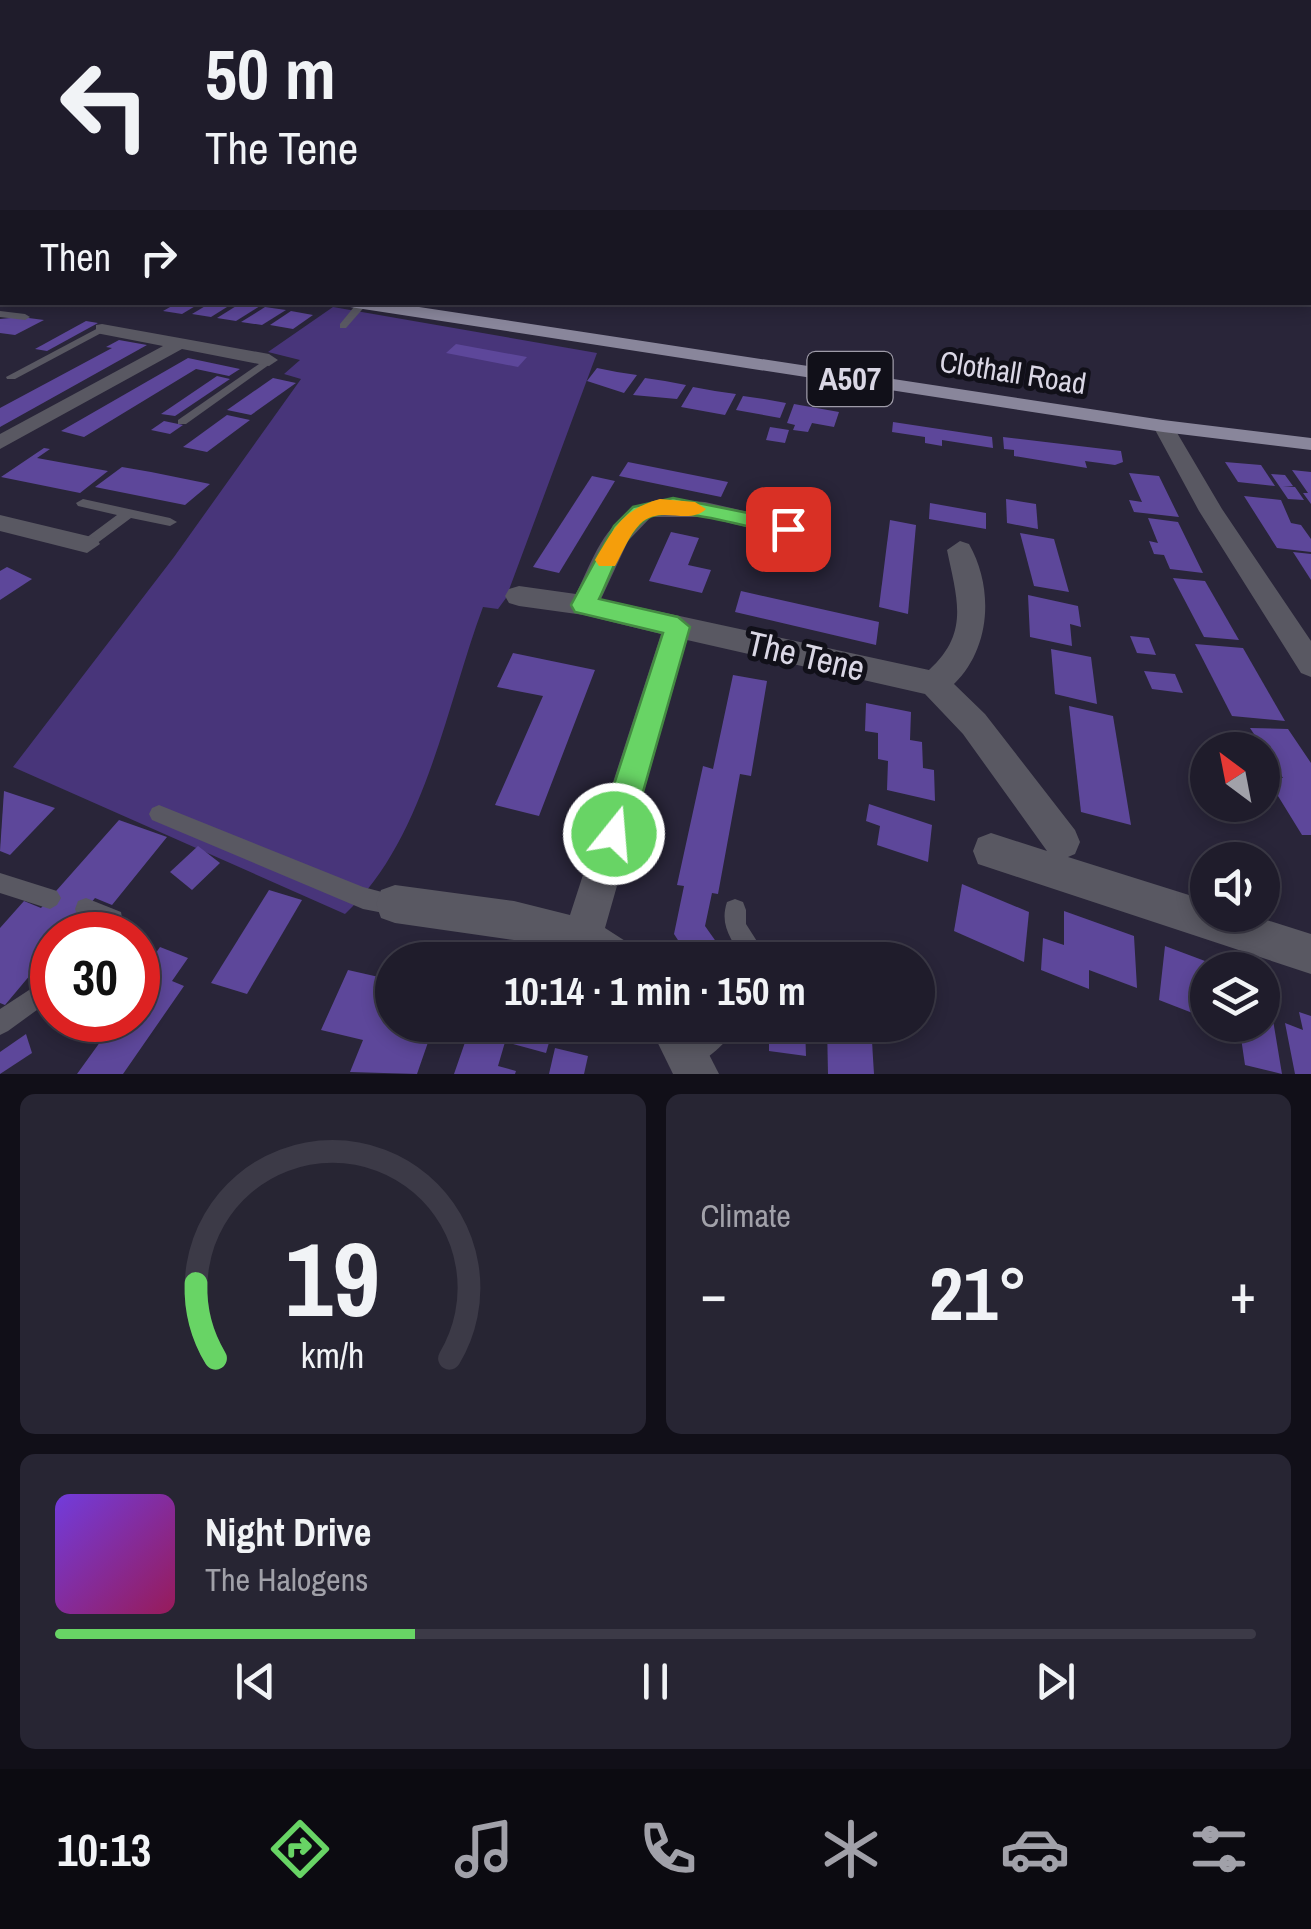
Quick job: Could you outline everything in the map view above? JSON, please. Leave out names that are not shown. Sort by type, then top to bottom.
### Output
[{"type":"main road","name":"Clothall Road","points":[[363,305],[1163,426],[1311,444]]},
{"type":"street","points":[[102,329],[269,360]]},
{"type":"street","points":[[0,443],[177,345]]},
{"type":"street","points":[[1163,426],[1211,511],[1311,665]]},
{"type":"street","points":[[584,605],[628,522],[651,508],[673,505],[788,529]]},
{"type":"street","points":[[3,526],[88,544]]},
{"type":"street","points":[[960,550],[971,633],[963,659],[934,684],[974,724],[1062,842]]},
{"type":"street","name":"The Tene","points":[[519,596],[584,605],[934,684]]},
{"type":"street","points":[[582,937],[678,627]]},
{"type":"street","points":[[991,851],[1311,954]]},
{"type":"street","points":[[395,904],[582,937],[590,942]]},
{"type":"lane","points":[[343,326],[355,305]]},
{"type":"lane","points":[[0,314],[25,317]]},
{"type":"lane","points":[[11,377],[102,329]]},
{"type":"lane","points":[[182,422],[269,360]]},
{"type":"lane","points":[[83,503],[170,522]]},
{"type":"lane","points":[[88,544],[128,513]]},
{"type":"lane","points":[[159,814],[362,898],[395,904]]},
{"type":"lane","points":[[0,884],[50,898]]},
{"type":"lane","points":[[86,909],[93,912]]},
{"type":"lane","points":[[736,910],[735,928],[745,942]]},
{"type":"lane","points":[[0,1024],[30,1002]]},
{"type":"shaded area","points":[[333,307],[597,353],[506,598],[498,609],[483,607],[414,810],[372,883],[345,914],[13,767],[174,557],[301,379],[284,374],[300,360],[268,352]]},
{"type":"building","points":[[174,305],[197,305],[182,314],[163,311]]},
{"type":"building","points":[[207,305],[230,305],[211,317],[192,314]]},
{"type":"building","points":[[238,305],[260,306],[236,321],[217,318]]},
{"type":"building","points":[[265,307],[286,310],[262,325],[241,322]]},
{"type":"building","points":[[291,311],[313,315],[293,329],[270,325]]},
{"type":"building","points":[[0,319],[44,320],[15,335],[0,333]]},
{"type":"building","points":[[86,321],[98,323],[47,351],[35,349]]},
{"type":"building","points":[[119,340],[147,345],[0,427],[0,408],[112,348],[106,347]]},
{"type":"building","points":[[456,344],[527,357],[518,367],[446,353]]},
{"type":"building","points":[[188,358],[240,369],[229,376],[196,369],[84,437],[61,431]]},
{"type":"building","points":[[597,368],[637,375],[624,393],[587,381]]},
{"type":"building","points":[[217,376],[230,379],[175,416],[161,414]]},
{"type":"building","points":[[273,378],[296,383],[251,415],[227,410]]},
{"type":"building","points":[[645,378],[686,385],[677,399],[633,395]]},
{"type":"building","points":[[693,387],[736,394],[725,415],[681,407]]},
{"type":"building","points":[[743,396],[786,403],[780,418],[736,410]]},
{"type":"building","points":[[794,404],[839,412],[834,427],[812,423],[808,432],[793,430],[795,425],[787,423]]},
{"type":"building","points":[[227,415],[250,420],[207,452],[183,447]]},
{"type":"building","points":[[164,421],[183,425],[170,434],[151,430]]},
{"type":"building","points":[[893,422],[992,437],[993,448],[942,440],[942,446],[925,443],[925,437],[892,432]]},
{"type":"building","points":[[770,427],[789,430],[785,443],[766,440]]},
{"type":"building","points":[[1003,437],[1121,451],[1123,462],[1115,465],[1085,461],[1087,468],[1014,456],[1014,450],[1004,449]]},
{"type":"building","points":[[44,448],[50,449],[37,458],[108,471],[80,493],[1,477]]},
{"type":"building","points":[[628,462],[728,482],[721,497],[619,476]]},
{"type":"building","points":[[1225,462],[1261,465],[1275,486],[1238,482]]},
{"type":"building","points":[[122,467],[210,484],[185,505],[95,487]]},
{"type":"building","points":[[1292,470],[1311,472],[1311,504],[1303,493],[1308,493]]},
{"type":"building","points":[[1129,473],[1159,476],[1179,517],[1134,512],[1129,500],[1142,502]]},
{"type":"building","points":[[1271,474],[1285,475],[1293,486],[1283,486],[1295,487],[1304,500],[1288,499]]},
{"type":"building","points":[[592,476],[615,481],[559,573],[533,567]]},
{"type":"building","points":[[1244,496],[1281,500],[1291,523],[1301,525],[1311,539],[1311,552],[1277,548]]},
{"type":"building","points":[[1006,499],[1036,504],[1038,529],[1007,523]]},
{"type":"building","points":[[930,503],[986,513],[986,529],[929,519]]},
{"type":"building","points":[[1148,518],[1178,522],[1203,573],[1170,569],[1164,555],[1154,554],[1149,541],[1158,543]]},
{"type":"building","points":[[890,520],[916,525],[908,614],[879,607]]},
{"type":"building","points":[[671,532],[699,538],[688,565],[711,570],[702,593],[649,581]]},
{"type":"building","points":[[1020,533],[1054,539],[1069,592],[1034,586]]},
{"type":"building","points":[[1293,552],[1311,554],[1311,580]]},
{"type":"building","points":[[7,567],[32,579],[0,600],[0,571]]},
{"type":"building","points":[[1173,578],[1205,581],[1239,640],[1204,637]]},
{"type":"building","points":[[741,591],[879,622],[876,645],[735,612]]},
{"type":"building","points":[[1028,595],[1078,606],[1081,627],[1070,624],[1072,646],[1030,637]]},
{"type":"building","points":[[1130,636],[1149,638],[1156,655],[1137,653]]},
{"type":"building","points":[[1195,644],[1243,648],[1285,721],[1232,716]]},
{"type":"building","points":[[1051,649],[1091,657],[1097,704],[1055,694]]},
{"type":"building","points":[[513,653],[595,670],[539,816],[495,805],[543,696],[497,687]]},
{"type":"building","points":[[1144,671],[1175,674],[1183,693],[1152,689]]},
{"type":"building","points":[[733,675],[767,681],[751,776],[740,774],[718,894],[712,893],[705,926],[716,942],[679,942],[674,934],[684,886],[677,885],[703,766],[713,769]]},
{"type":"building","points":[[866,703],[911,712],[910,740],[922,742],[923,768],[934,770],[935,801],[887,790],[888,761],[878,759],[878,733],[865,731]]},
{"type":"building","points":[[1069,706],[1113,716],[1131,825],[1081,812]]},
{"type":"building","points":[[1250,728],[1288,729],[1311,763],[1311,835],[1302,835],[1280,799],[1283,778],[1280,732],[1253,732]]},
{"type":"building","points":[[4,791],[55,808],[10,855],[0,851]]},
{"type":"building","points":[[869,804],[932,825],[928,862],[877,845],[880,826],[866,821]]},
{"type":"building","points":[[119,820],[167,837],[112,905],[95,898],[83,912],[30,912],[30,975],[5,1005],[0,1003],[0,928],[24,901],[41,908]]},
{"type":"building","points":[[198,846],[220,863],[192,890],[170,872]]},
{"type":"building","points":[[962,884],[1029,912],[1024,962],[954,931]]},
{"type":"building","points":[[269,890],[302,900],[247,994],[211,983]]},
{"type":"building","points":[[1064,911],[1134,936],[1137,988],[1089,970],[1089,989],[1041,970],[1043,938],[1064,945]]},
{"type":"building","points":[[1165,946],[1190,955],[1190,1012],[1159,1000]]},
{"type":"building","points":[[160,947],[188,958],[172,981],[184,986],[160,1021]]},
{"type":"building","points":[[348,970],[375,976],[375,1042],[428,1042],[417,1074],[350,1072],[363,1040],[321,1030]]},
{"type":"building","points":[[1299,1012],[1311,1016],[1311,1074],[1295,1074],[1285,1023],[1303,1030]]},
{"type":"building","points":[[26,1034],[32,1053],[0,1074],[0,1052]]},
{"type":"building","points":[[100,1042],[145,1042],[123,1074],[77,1074]]},
{"type":"building","points":[[465,1042],[505,1042],[498,1066],[516,1071],[515,1074],[454,1074]]},
{"type":"building","points":[[514,1042],[549,1042],[546,1053]]},
{"type":"building","points":[[769,1042],[806,1042],[806,1056],[769,1051]]},
{"type":"building","points":[[827,1042],[872,1042],[874,1074],[828,1074]]},
{"type":"building","points":[[1242,1042],[1277,1042],[1282,1074],[1245,1065]]},
{"type":"building","points":[[555,1048],[588,1056],[584,1074],[549,1074]]},
{"type":"slow traffic","points":[[607,560],[634,516],[660,506],[695,509]]},
{"type":"route","points":[[614,834],[678,627],[584,605],[622,532],[641,512],[673,505],[788,529]]}]
